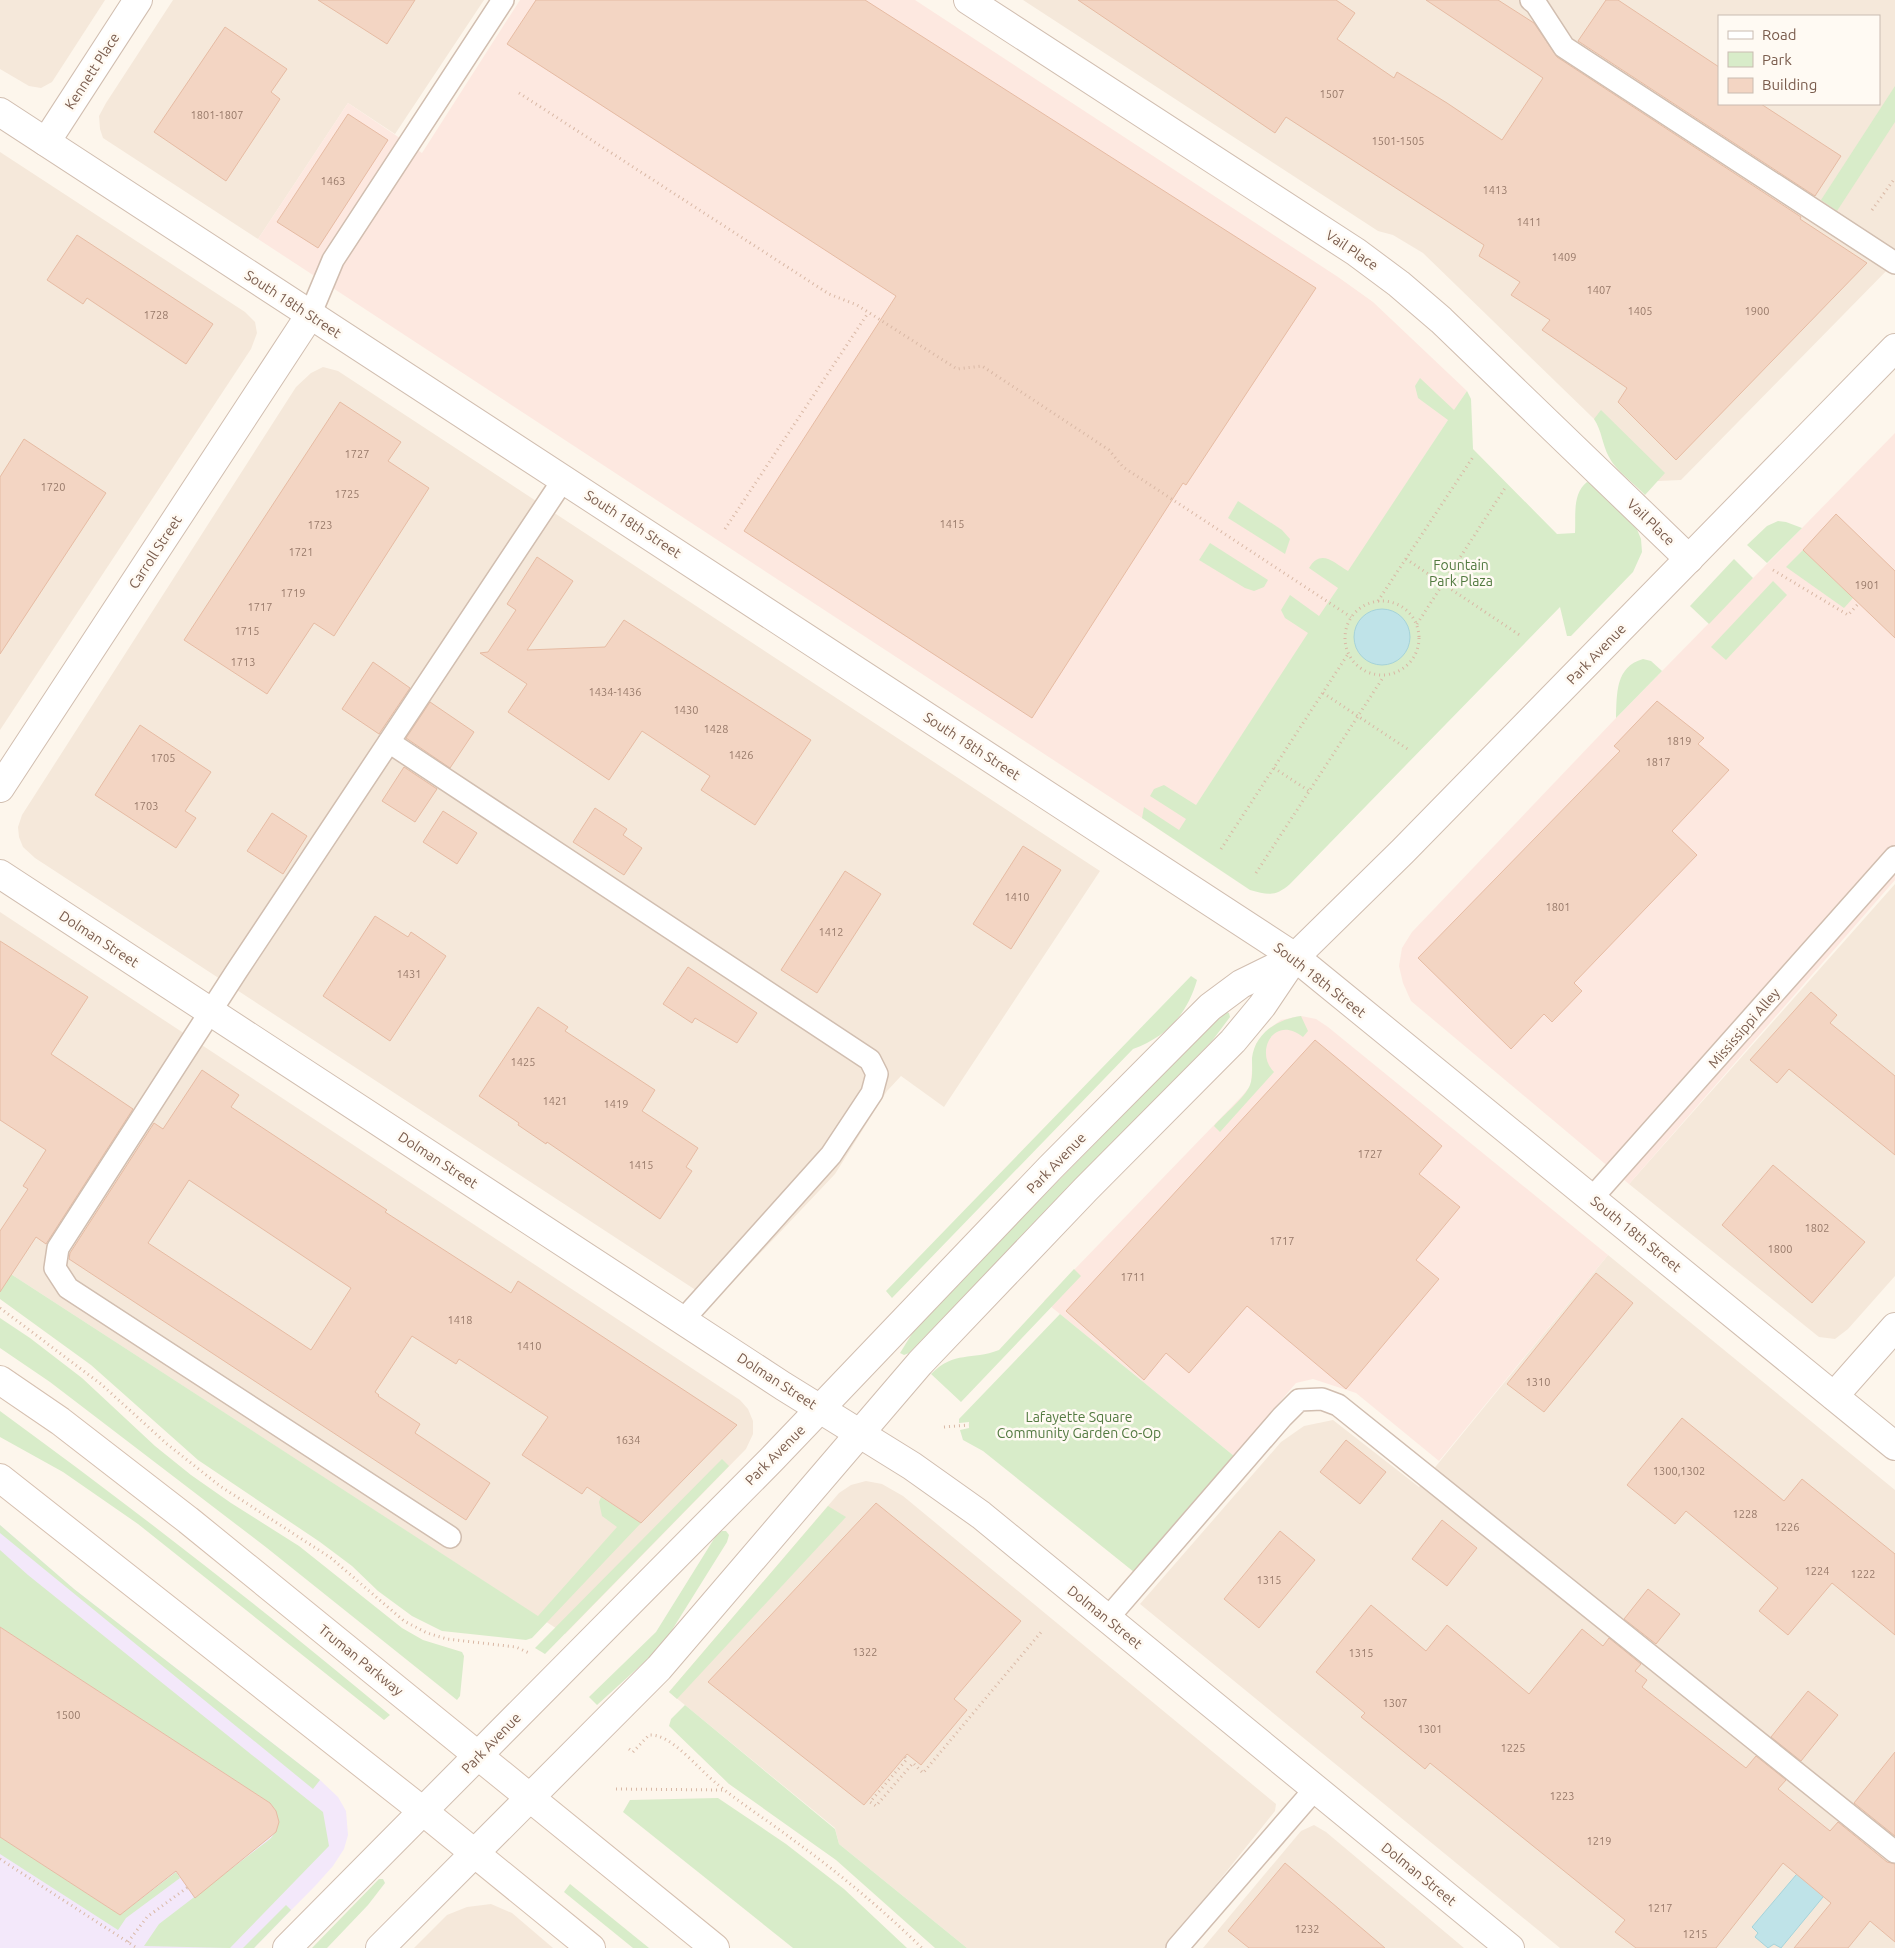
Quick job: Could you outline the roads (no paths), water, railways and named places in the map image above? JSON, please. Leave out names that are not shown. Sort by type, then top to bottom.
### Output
[{"type":"street","name":"Kennett Place","points":[[46,142],[138,0]]},
{"type":"street","name":"Vail Place","points":[[968,0],[1356,252],[1400,284],[1442,320],[1689,559]]},
{"type":"street","name":"South 18th Street","points":[[0,112],[1295,957],[1895,1446]]},
{"type":"street","name":"Carroll Street","points":[[0,788],[310,315]]},
{"type":"street","name":"Park Avenue","points":[[380,1948],[659,1668],[920,1363],[1086,1189],[1232,1041],[1262,1006],[1295,957],[1404,851],[1895,348]]},
{"type":"street","name":"Dolman Street","points":[[0,874],[820,1409],[860,1432],[956,1497],[1510,1948]]},
{"type":"street","name":"Park Avenue","points":[[287,1948],[424,1812],[820,1409],[1050,1168],[1210,1007],[1241,984],[1295,957]]},
{"type":"street","points":[[1834,1396],[1895,1327]]},
{"type":"street","name":"Truman Parkway","points":[[0,1380],[60,1421],[188,1520],[715,1948]]},
{"type":"street","points":[[0,1478],[475,1852],[591,1948]]},
{"type":"lane","points":[[310,315],[333,260],[503,0]]},
{"type":"lane","points":[[1531,0],[1536,4],[1564,47],[1895,263]]},
{"type":"lane","points":[[450,1536],[68,1288],[55,1268],[58,1248],[210,1012],[563,480]]},
{"type":"lane","points":[[389,742],[870,1060],[877,1074],[872,1093],[831,1155],[683,1320]]},
{"type":"lane","name":"Mississippi Alley","points":[[1592,1198],[1895,857]]},
{"type":"lane","points":[[1108,1619],[1282,1417],[1299,1400],[1322,1399],[1338,1405],[1346,1411],[1895,1852]]},
{"type":"lane","points":[[1177,1948],[1316,1789]]},
{"type":"water","points":[[1382,609],[1393,611],[1402,617],[1408,626],[1410,637],[1408,648],[1402,657],[1393,663],[1382,665],[1371,663],[1362,657],[1356,648],[1354,637],[1356,626],[1362,617],[1371,611]]},
{"type":"water","points":[[1807,1862],[1828,1891],[1781,1948],[1774,1944],[1768,1948],[1755,1937],[1758,1933],[1752,1927]]},
{"type":"park label","name":"Fountain Park Plaza","points":[[1461,574]]},
{"type":"park label","name":"Lafayette Square Community Garden Co-Op","points":[[1079,1425]]}]
